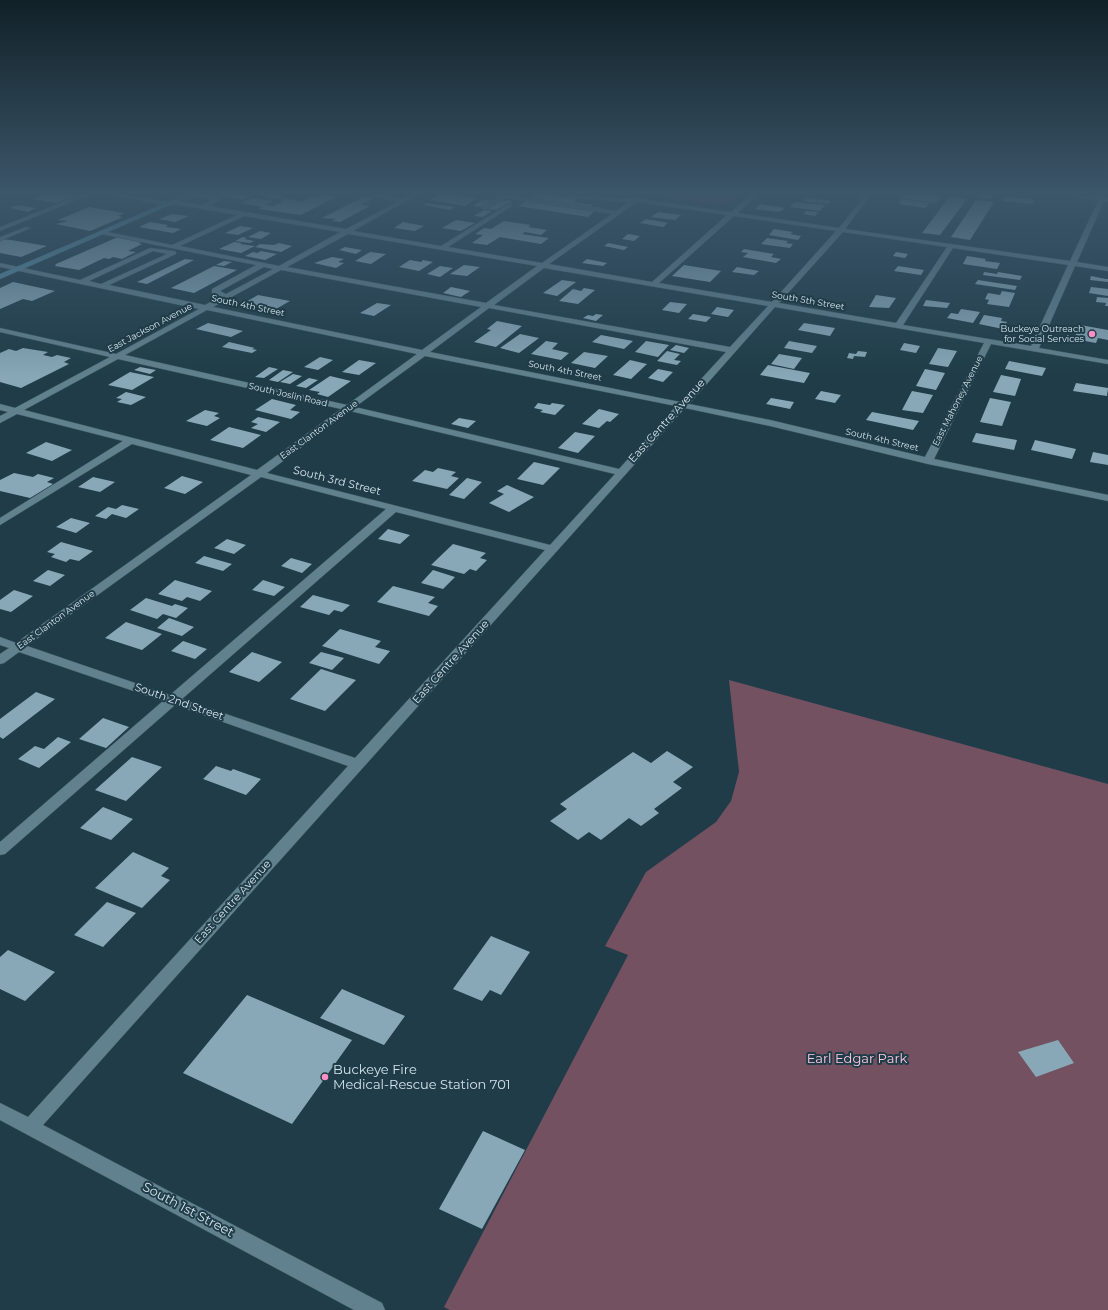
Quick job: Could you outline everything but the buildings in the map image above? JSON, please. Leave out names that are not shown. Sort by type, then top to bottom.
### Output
[{"type":"main road","points":[[0,277],[48,256]]},
{"type":"street","points":[[81,282],[137,256]]},
{"type":"street","points":[[102,286],[167,256]]},
{"type":"street","points":[[221,256],[732,350]]},
{"type":"street","name":"East Jackson Avenue","points":[[0,420],[302,256]]},
{"type":"street","name":"South 5th Street","points":[[491,256],[1108,362]]},
{"type":"street","name":"East Clanton Avenue","points":[[0,660],[259,474],[557,256]]},
{"type":"street","points":[[654,284],[685,256]]},
{"type":"street","name":"East Centre Avenue","points":[[30,1127],[817,256]]},
{"type":"street","points":[[898,326],[944,256]]},
{"type":"street","points":[[1020,256],[1108,269]]},
{"type":"street","points":[[1034,349],[1077,256]]},
{"type":"street","points":[[228,296],[220,295],[215,291],[262,264]]},
{"type":"street","name":"South 4th Street","points":[[0,265],[682,405],[928,461],[1108,498]]},
{"type":"street","name":"South Joslin Road","points":[[0,330],[348,408],[622,472]]},
{"type":"street","name":"East Mahoney Avenue","points":[[928,461],[988,341]]},
{"type":"street","name":"South 3rd Street","points":[[0,406],[130,441],[552,549]]},
{"type":"street","points":[[0,522],[130,441]]},
{"type":"street","points":[[0,850],[394,508]]},
{"type":"street","name":"South 2nd Street","points":[[0,641],[358,764]]},
{"type":"street","name":"South 1st Street","points":[[0,1111],[375,1310]]},
{"type":"green space","name":"Earl Edgar Park","points":[[729,680],[1108,784],[1108,1310],[450,1310],[444,1307],[628,955],[605,946],[646,872],[716,822],[731,801],[739,772]]},
{"type":"place","name":"Buckeye Outreach for Social Services","points":[[1092,334]]},
{"type":"place","name":"Buckeye Fire Medical-Rescue Station 701","points":[[325,1077]]}]
